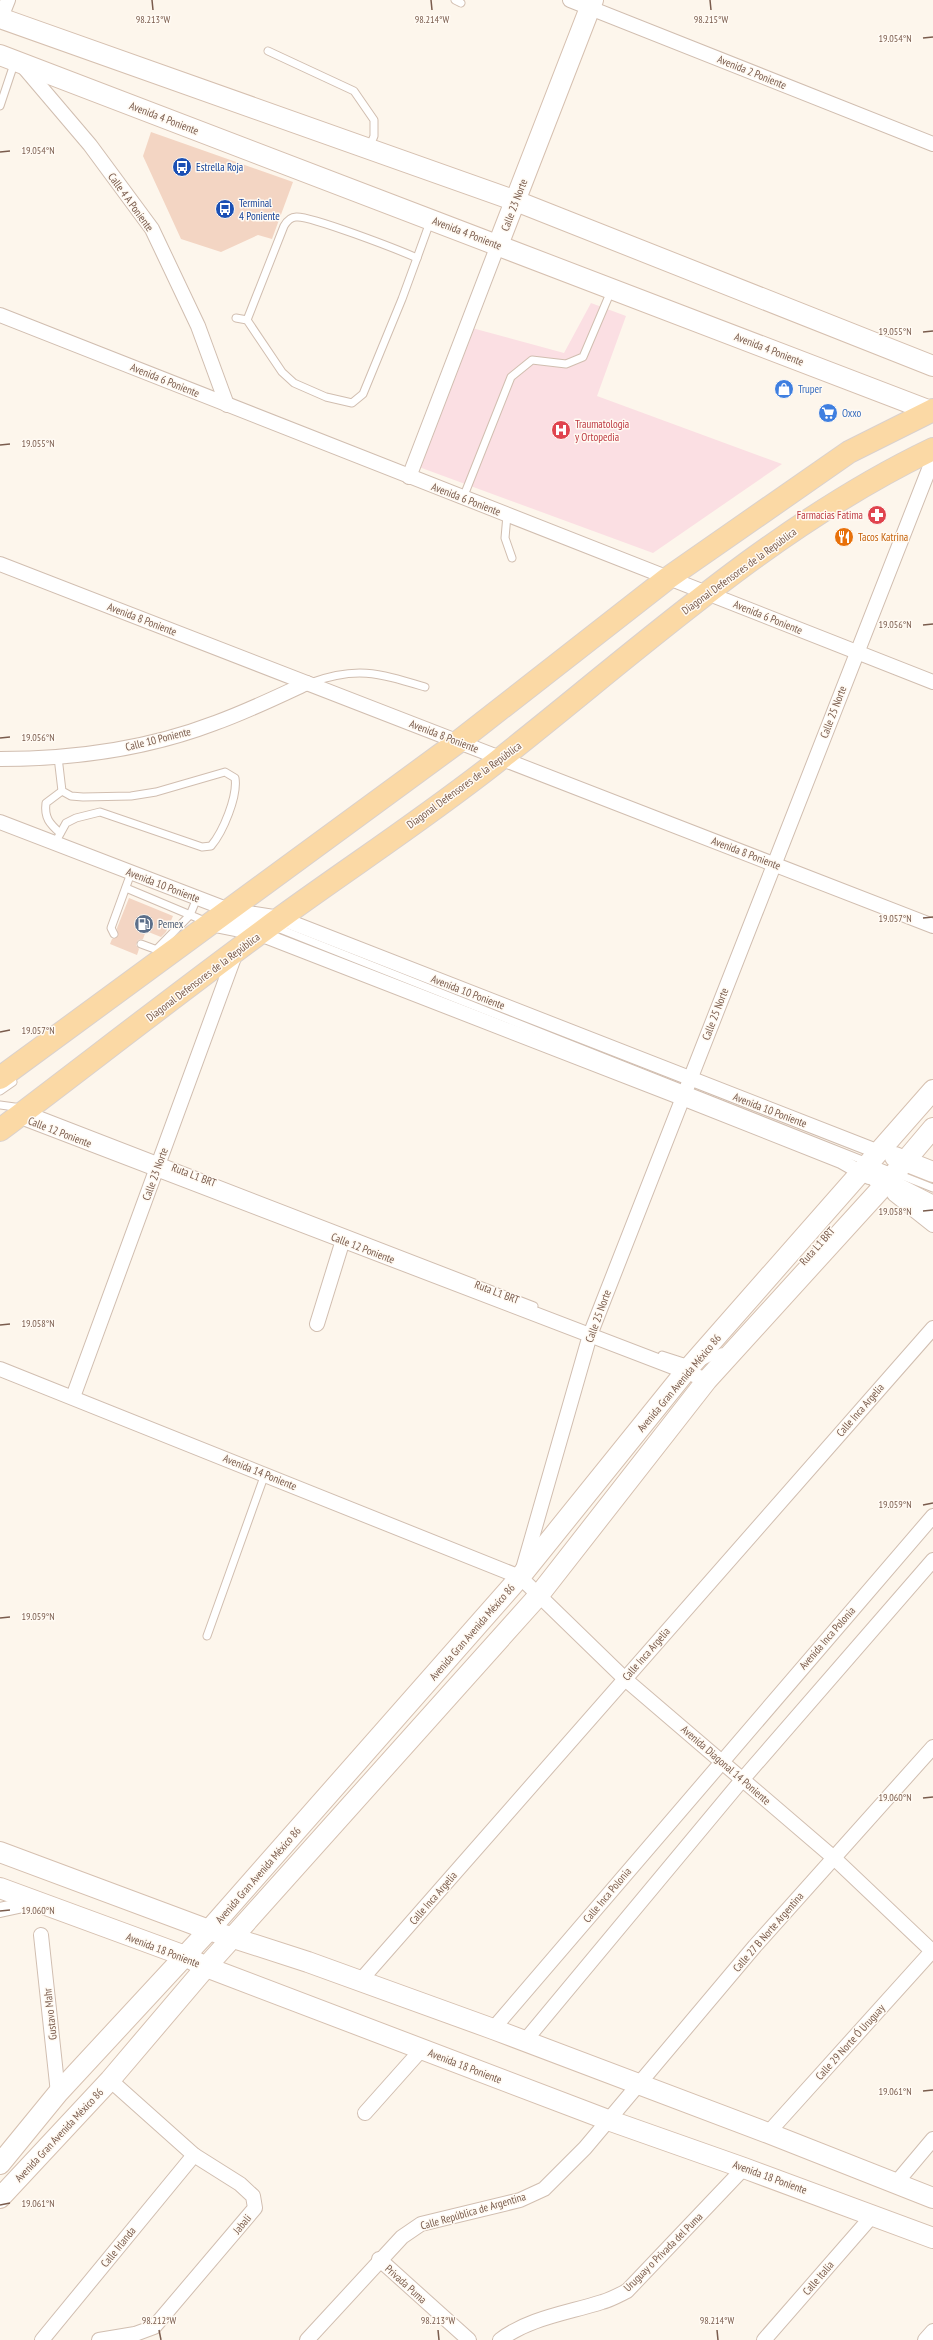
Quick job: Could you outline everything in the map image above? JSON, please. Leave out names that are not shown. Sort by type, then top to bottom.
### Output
[{"type":"main road","points":[[0,1078],[162,952],[220,920],[458,742],[668,578],[849,452],[932,411]]},
{"type":"main road","name":"Diagonal Defensores de la República","points":[[0,1130],[270,926],[502,758],[705,593],[818,515],[882,474],[933,449]]},
{"type":"street","points":[[8,0],[0,19],[516,201],[933,366]]},
{"type":"street","name":"Avenida 2 Poniente","points":[[570,0],[592,4],[933,144]]},
{"type":"street","name":"Calle 23 Norte","points":[[410,477],[592,4]]},
{"type":"street","name":"Avenida 4 Poniente","points":[[12,60],[932,411]]},
{"type":"street","name":"Calle 4 A Poniente","points":[[12,60],[90,145],[152,229],[198,326],[227,405]]},
{"type":"street","name":"Avenida 6 Poniente","points":[[0,315],[933,682]]},
{"type":"street","name":"Calle 25 Norte","points":[[520,1577],[591,1332],[856,652],[933,459]]},
{"type":"street","name":"Avenida 8 Poniente","points":[[0,564],[933,926]]},
{"type":"street","name":"Calle 10 Poniente","points":[[0,760],[58,757],[154,742],[215,723],[307,683]]},
{"type":"street","name":"Avenida 10 Poniente","points":[[0,822],[58,838],[131,873],[197,898],[220,920],[270,926],[686,1089],[881,1174],[933,1206]]},
{"type":"street","name":"Avenida 10 Poniente","points":[[220,920],[270,926],[686,1089],[841,1161],[881,1174],[933,1172]]},
{"type":"street","name":"Calle 23 Norte","points":[[73,1396],[237,951]]},
{"type":"street","name":"Avenida Gran Avenida México 86","points":[[0,2198],[110,2080],[206,1967],[539,1595],[707,1380],[881,1174],[933,1090]]},
{"type":"street","name":"Calle 12 Poniente","points":[[22,1113],[158,1165],[343,1240],[690,1368],[707,1380]]},
{"type":"street","name":"Avenida Gran Avenida México 86","points":[[0,2164],[58,2093],[209,1930],[520,1577],[690,1368],[881,1174],[933,1128]]},
{"type":"street","points":[[881,1174],[933,1225]]},
{"type":"street","points":[[317,1324],[343,1240]]},
{"type":"street","name":"Calle Inca Argelia","points":[[360,1981],[933,1328]]},
{"type":"street","name":"Avenida 14 Poniente","points":[[0,1369],[73,1396],[520,1577]]},
{"type":"street","name":"Avenida Inca Polonia","points":[[721,1761],[933,1516]]},
{"type":"street","points":[[524,2042],[742,1780],[933,1560]]},
{"type":"street","name":"Avenida Diagonal 14 Poniente","points":[[520,1577],[625,1679],[834,1858],[933,1951]]},
{"type":"street","name":"Calle 27 B Norte Argentina","points":[[608,2120],[755,1946],[933,1747]]},
{"type":"street","name":"Calle Inca Polonia","points":[[492,2029],[721,1761]]},
{"type":"street","points":[[0,1852],[209,1930],[360,1981],[492,2029],[637,2085],[768,2133],[933,2198]]},
{"type":"street","name":"Avenida 18 Poniente","points":[[0,1888],[185,1956],[206,1967],[608,2120],[744,2168],[933,2238]]},
{"type":"street","points":[[0,1910],[38,1902]]},
{"type":"street","name":"Gustavo Mahr","points":[[41,1935],[58,2093]]},
{"type":"street","name":"Calle 29 Norte Ó Uruguay","points":[[768,2133],[933,1951]]},
{"type":"street","points":[[365,2113],[422,2049]]},
{"type":"street","name":"Jabali","points":[[99,2340],[135,2334],[154,2327],[255,2208],[253,2196],[240,2184],[194,2155],[110,2080]]},
{"type":"street","name":"Calle República de Argentina","points":[[306,2340],[379,2259],[402,2237],[421,2224],[520,2200],[544,2188],[585,2148],[608,2120]]},
{"type":"street","points":[[896,2183],[933,2139]]},
{"type":"street","name":"Calle Irlanda","points":[[42,2340],[194,2155]]},
{"type":"street","name":"Uruguay o Privada del Puma","points":[[500,2340],[509,2334],[536,2322],[604,2302],[627,2291],[744,2168]]},
{"type":"street","name":"Calle Italia","points":[[764,2340],[872,2215]]},
{"type":"street","name":"Privada Puma","points":[[379,2259],[469,2340]]},
{"type":"street","points":[[925,2340],[933,2330]]},
{"type":"lane","points":[[268,52],[354,91],[374,120],[374,136],[368,150]]},
{"type":"lane","points":[[0,106],[12,60]]},
{"type":"lane","points":[[247,320],[284,226],[287,221],[295,216],[308,219],[417,258]]},
{"type":"lane","points":[[236,318],[247,320],[282,372],[294,384],[326,397],[352,403],[363,394],[402,299],[431,220]]},
{"type":"lane","points":[[463,498],[511,377],[532,360],[566,364],[583,357],[612,289]]},
{"type":"lane","points":[[507,515],[505,538],[512,558]]},
{"type":"lane","points":[[307,683],[330,676],[365,672],[382,674],[425,687]]},
{"type":"lane","points":[[58,757],[62,790]]},
{"type":"lane","points":[[58,838],[66,823],[76,818],[100,812],[202,847],[211,846],[218,839],[237,790],[235,778],[225,772],[156,792],[131,796],[83,797],[72,796],[62,790]]},
{"type":"lane","points":[[58,838],[49,823],[45,812],[46,803],[62,790]]},
{"type":"lane","points":[[114,934],[111,928],[131,873]]},
{"type":"lane","points":[[126,888],[190,915],[220,920]]},
{"type":"lane","points":[[141,944],[162,952],[190,915],[197,898]]},
{"type":"lane","points":[[123,998],[220,920]]},
{"type":"lane","points":[[0,1091],[22,1074]]},
{"type":"lane","points":[[0,1105],[15,1106],[22,1113]]},
{"type":"lane","name":"Ruta L1 BRT","points":[[158,1165],[591,1332]]},
{"type":"lane","points":[[881,1174],[933,1188]]},
{"type":"lane","points":[[881,1174],[933,1199]]},
{"type":"lane","points":[[690,1368],[713,1358],[732,1341]]},
{"type":"lane","points":[[207,1636],[264,1474]]},
{"type":"shaded area","name":"Traumatologia y Ortopedia","points":[[591,303],[626,316],[597,396],[782,464],[653,553],[419,467],[472,328],[564,353]]},
{"type":"building","name":"Terminal 4 Poniente","points":[[151,132],[293,182],[272,239],[258,235],[221,252],[181,239],[143,156]]},
{"type":"building","name":"Pemex","points":[[129,898],[173,916],[166,932],[161,937],[146,931],[143,939],[138,940],[136,945],[139,949],[137,955],[110,944],[112,939],[118,936],[117,928]]},
{"type":"place","name":"Estrella Roja","points":[[182,167]]},
{"type":"place","name":"Terminal 4 Poniente","points":[[225,209]]},
{"type":"place","name":"Truper","points":[[784,389]]},
{"type":"place","name":"Oxxo","points":[[828,413]]},
{"type":"place","name":"Traumatologia y Ortopedia","points":[[561,430]]},
{"type":"place","name":"Farmacias Fatima","points":[[877,515]]},
{"type":"place","name":"Tacos Katrina","points":[[844,537]]},
{"type":"place","name":"Pemex","points":[[144,924]]}]
